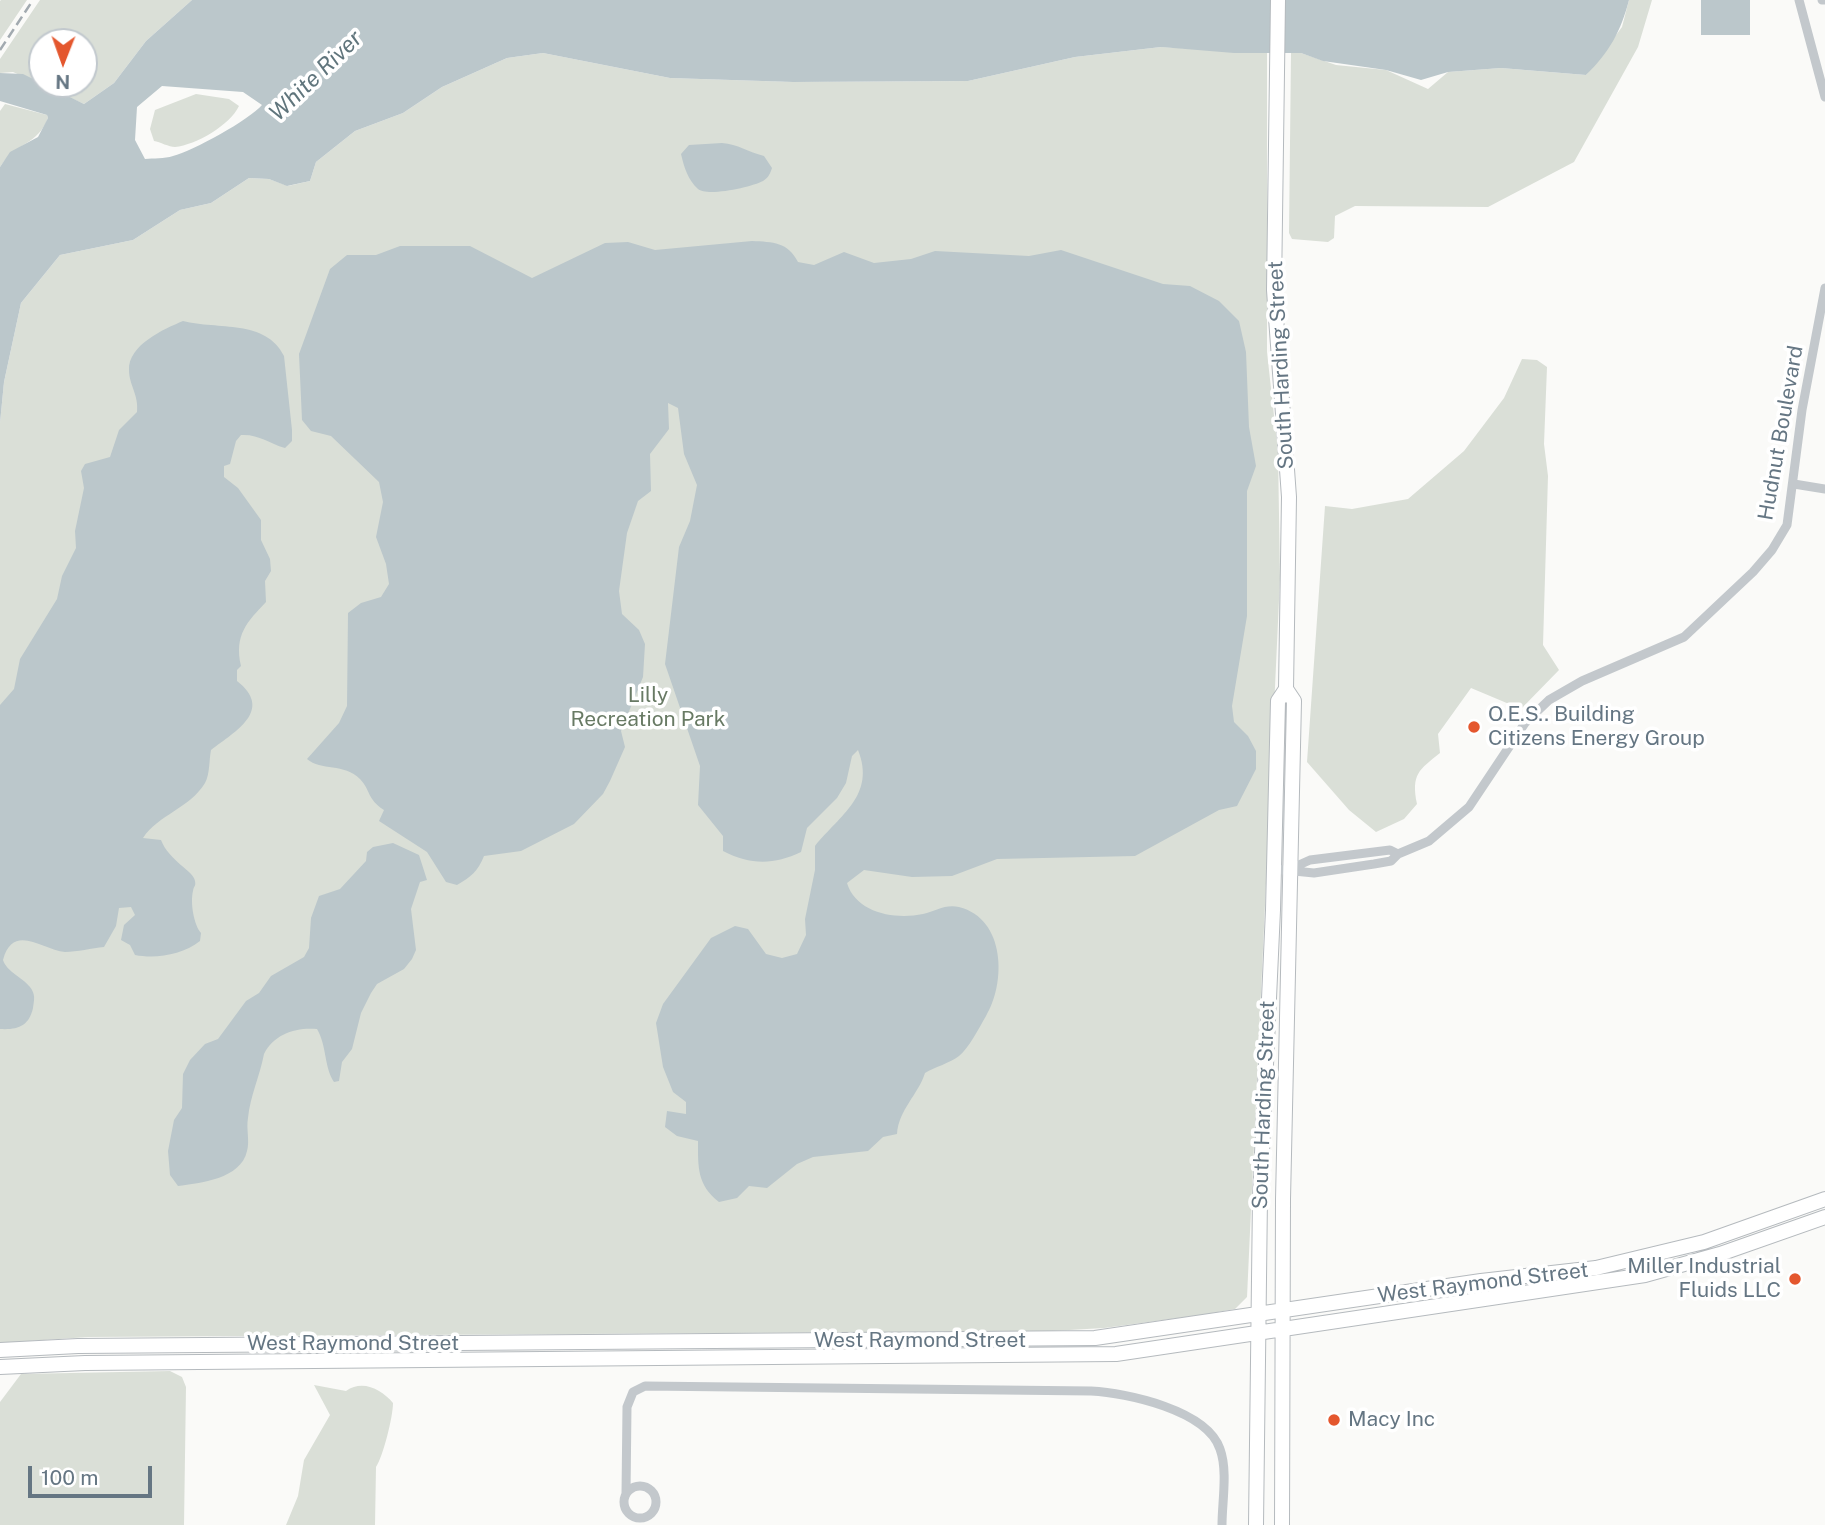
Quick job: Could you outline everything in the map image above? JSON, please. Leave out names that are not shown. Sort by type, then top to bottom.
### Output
[{"type":"main road","name":"South Harding Street","points":[[1256,1525],[1264,1126],[1278,701],[1286,689],[1289,516],[1275,318],[1278,0]]},
{"type":"main road","name":"South Harding Street","points":[[1282,1525],[1285,1129],[1294,701],[1286,689]]},
{"type":"main road","points":[[1264,1126],[1285,1129]]},
{"type":"main road","name":"West Raymond Street","points":[[0,1350],[90,1346],[1066,1339],[1618,1264],[1704,1242],[1825,1199]]},
{"type":"main road","name":"West Raymond Street","points":[[0,1367],[98,1363],[1077,1356],[1161,1349],[1645,1275],[1720,1254],[1825,1217]]},
{"type":"main road","points":[[663,1342],[664,1359]]},
{"type":"street","points":[[1799,0],[1825,97]]},
{"type":"street","name":"Hudnut Boulevard","points":[[1274,869],[1290,869],[1310,860],[1390,850],[1398,854],[1429,841],[1461,816],[1525,723],[1549,700],[1582,681],[1684,637],[1772,550],[1787,525],[1802,410],[1825,288]]},
{"type":"street","points":[[1794,484],[1825,489]]},
{"type":"street","points":[[626,1494],[636,1487],[648,1488],[655,1496],[656,1505],[649,1516],[639,1518],[629,1514],[624,1505],[628,1401],[636,1389],[645,1385],[1101,1391],[1154,1403],[1194,1422],[1212,1435],[1222,1455],[1222,1525]]},
{"type":"street","points":[[626,1472],[636,1487]]},
{"type":"green space","points":[[27,0],[0,40],[0,1]]},
{"type":"green space","points":[[40,0],[192,0],[146,41],[114,83],[98,94],[98,28],[28,28],[28,79],[13,72],[0,73],[0,59]]},
{"type":"green space","points":[[1629,0],[1652,0],[1638,47],[1574,162],[1488,207],[1355,206],[1335,216],[1334,238],[1328,242],[1292,239],[1289,233],[1291,53],[1301,53],[1336,65],[1386,70],[1428,89],[1448,72],[1501,68],[1586,75],[1622,27]]},
{"type":"green space","name":"Lilly Recreation Park","points":[[1161,47],[1267,53],[1267,352],[1278,452],[1280,578],[1247,1297],[1235,1309],[1201,1315],[1104,1328],[1052,1331],[88,1337],[0,1343],[0,423],[4,382],[21,303],[60,255],[133,240],[180,210],[211,203],[249,178],[269,179],[288,186],[310,181],[316,162],[355,131],[403,113],[442,87],[507,58],[543,53],[670,78],[793,82],[968,81],[1075,57]]},
{"type":"green space","points":[[196,94],[229,99],[239,106],[220,127],[193,142],[175,147],[154,141],[150,129],[155,110]]},
{"type":"green space","points":[[71,98],[93,98],[84,104]]},
{"type":"green space","points":[[5,104],[47,115],[48,118],[38,134],[13,152],[0,167],[0,111]]},
{"type":"green space","points":[[1522,359],[1537,360],[1547,367],[1544,444],[1548,476],[1543,645],[1559,670],[1521,709],[1471,688],[1438,734],[1440,753],[1418,774],[1415,786],[1417,804],[1404,819],[1376,832],[1349,810],[1307,762],[1325,506],[1352,509],[1408,499],[1464,451],[1504,398]]},
{"type":"green space","points":[[170,1371],[182,1377],[186,1387],[184,1525],[0,1525],[0,1402],[21,1374]]},
{"type":"green space","points":[[314,1385],[346,1391],[365,1386],[378,1390],[393,1403],[382,1455],[376,1467],[375,1525],[286,1525],[298,1496],[304,1460],[330,1415]]},
{"type":"water","name":"White River","points":[[192,0],[1629,0],[1613,41],[1586,75],[1501,68],[1448,72],[1421,80],[1386,70],[1323,61],[1301,53],[1234,53],[1161,47],[1075,57],[968,81],[793,82],[670,78],[543,53],[507,58],[442,87],[403,113],[355,131],[316,162],[310,181],[287,186],[269,179],[249,178],[211,203],[180,210],[133,240],[60,255],[21,303],[4,382],[0,423],[0,167],[10,152],[38,137],[48,118],[47,115],[0,101],[0,73],[28,76],[28,98],[72,98],[84,104],[93,98],[98,98],[98,94],[114,83],[146,41]],"holes":[[[162,86],[243,92],[262,105],[220,134],[194,148],[166,158],[145,159],[135,140],[137,107]]]},
{"type":"water","points":[[1701,0],[1750,0],[1750,35],[1701,35]]},
{"type":"water","points":[[722,143],[764,156],[772,168],[769,176],[757,183],[730,190],[710,192],[698,189],[687,173],[681,154],[689,145]]},
{"type":"water","points":[[752,241],[779,244],[790,250],[798,262],[814,265],[844,252],[874,263],[911,259],[935,251],[1029,256],[1061,250],[1163,284],[1190,286],[1219,301],[1239,321],[1246,352],[1249,427],[1256,466],[1247,491],[1247,616],[1232,706],[1234,722],[1248,736],[1256,751],[1256,769],[1237,806],[1219,810],[1135,856],[997,859],[952,876],[912,877],[864,870],[847,883],[852,893],[868,908],[889,915],[912,916],[954,906],[974,914],[986,924],[998,954],[999,970],[993,1002],[963,1052],[925,1073],[901,1117],[897,1134],[883,1137],[868,1151],[813,1157],[797,1164],[767,1188],[749,1186],[737,1198],[719,1202],[706,1189],[700,1175],[698,1141],[677,1136],[665,1127],[667,1111],[686,1114],[686,1102],[673,1092],[663,1067],[656,1023],[663,1004],[711,938],[735,926],[748,929],[766,954],[782,958],[797,954],[806,935],[805,919],[815,870],[815,846],[853,803],[859,792],[862,766],[858,750],[852,756],[846,783],[837,798],[807,828],[801,852],[762,862],[743,859],[723,851],[723,836],[698,805],[700,766],[665,664],[679,547],[690,521],[697,485],[684,454],[678,408],[668,403],[669,429],[650,454],[651,491],[638,501],[627,533],[619,591],[622,614],[639,630],[645,644],[643,677],[621,731],[625,747],[610,781],[603,794],[574,824],[521,851],[484,856],[477,870],[466,879],[457,885],[446,882],[427,852],[379,821],[384,810],[372,799],[360,779],[347,771],[319,765],[307,759],[339,723],[347,706],[348,613],[361,603],[381,597],[389,584],[386,564],[376,537],[383,502],[379,482],[331,436],[311,431],[302,420],[299,354],[330,269],[347,255],[376,255],[400,246],[470,246],[532,278],[605,243],[628,242],[655,250]]},
{"type":"water","points":[[183,321],[253,331],[276,344],[284,356],[292,430],[292,441],[285,448],[258,437],[241,435],[236,441],[230,464],[224,466],[224,477],[238,488],[261,520],[261,540],[270,559],[271,571],[265,581],[266,602],[248,623],[239,646],[241,666],[237,670],[237,681],[248,692],[252,711],[240,727],[211,750],[207,779],[199,792],[157,823],[143,838],[161,840],[170,854],[194,877],[192,907],[196,925],[201,933],[200,941],[169,955],[135,955],[130,945],[121,940],[124,925],[135,915],[131,907],[119,908],[116,926],[104,947],[65,952],[30,941],[14,942],[3,960],[32,990],[33,1008],[29,1019],[22,1026],[0,1029],[0,705],[14,689],[20,659],[57,599],[62,576],[76,548],[75,531],[84,488],[81,471],[85,464],[110,457],[119,430],[137,412],[137,400],[129,375],[130,361],[148,339]]},
{"type":"water","points":[[393,843],[419,855],[427,880],[420,882],[411,909],[416,950],[404,969],[377,984],[371,993],[361,1013],[352,1049],[342,1062],[339,1081],[334,1082],[331,1076],[317,1029],[286,1033],[274,1041],[264,1054],[249,1110],[248,1147],[243,1160],[237,1168],[218,1178],[178,1186],[170,1175],[168,1151],[174,1120],[182,1108],[183,1074],[190,1060],[205,1044],[218,1039],[246,1001],[259,993],[271,976],[304,957],[309,948],[311,918],[319,896],[340,889],[366,861],[367,852],[373,847]]},
{"type":"railway","points":[[0,50],[33,0]]},
{"type":"place","name":"O.E.S.. Building Citizens Energy Group","points":[[1474,727]]},
{"type":"place","name":"Miller Industrial Fluids LLC","points":[[1795,1279]]},
{"type":"place","name":"Macy Inc","points":[[1334,1420]]}]
